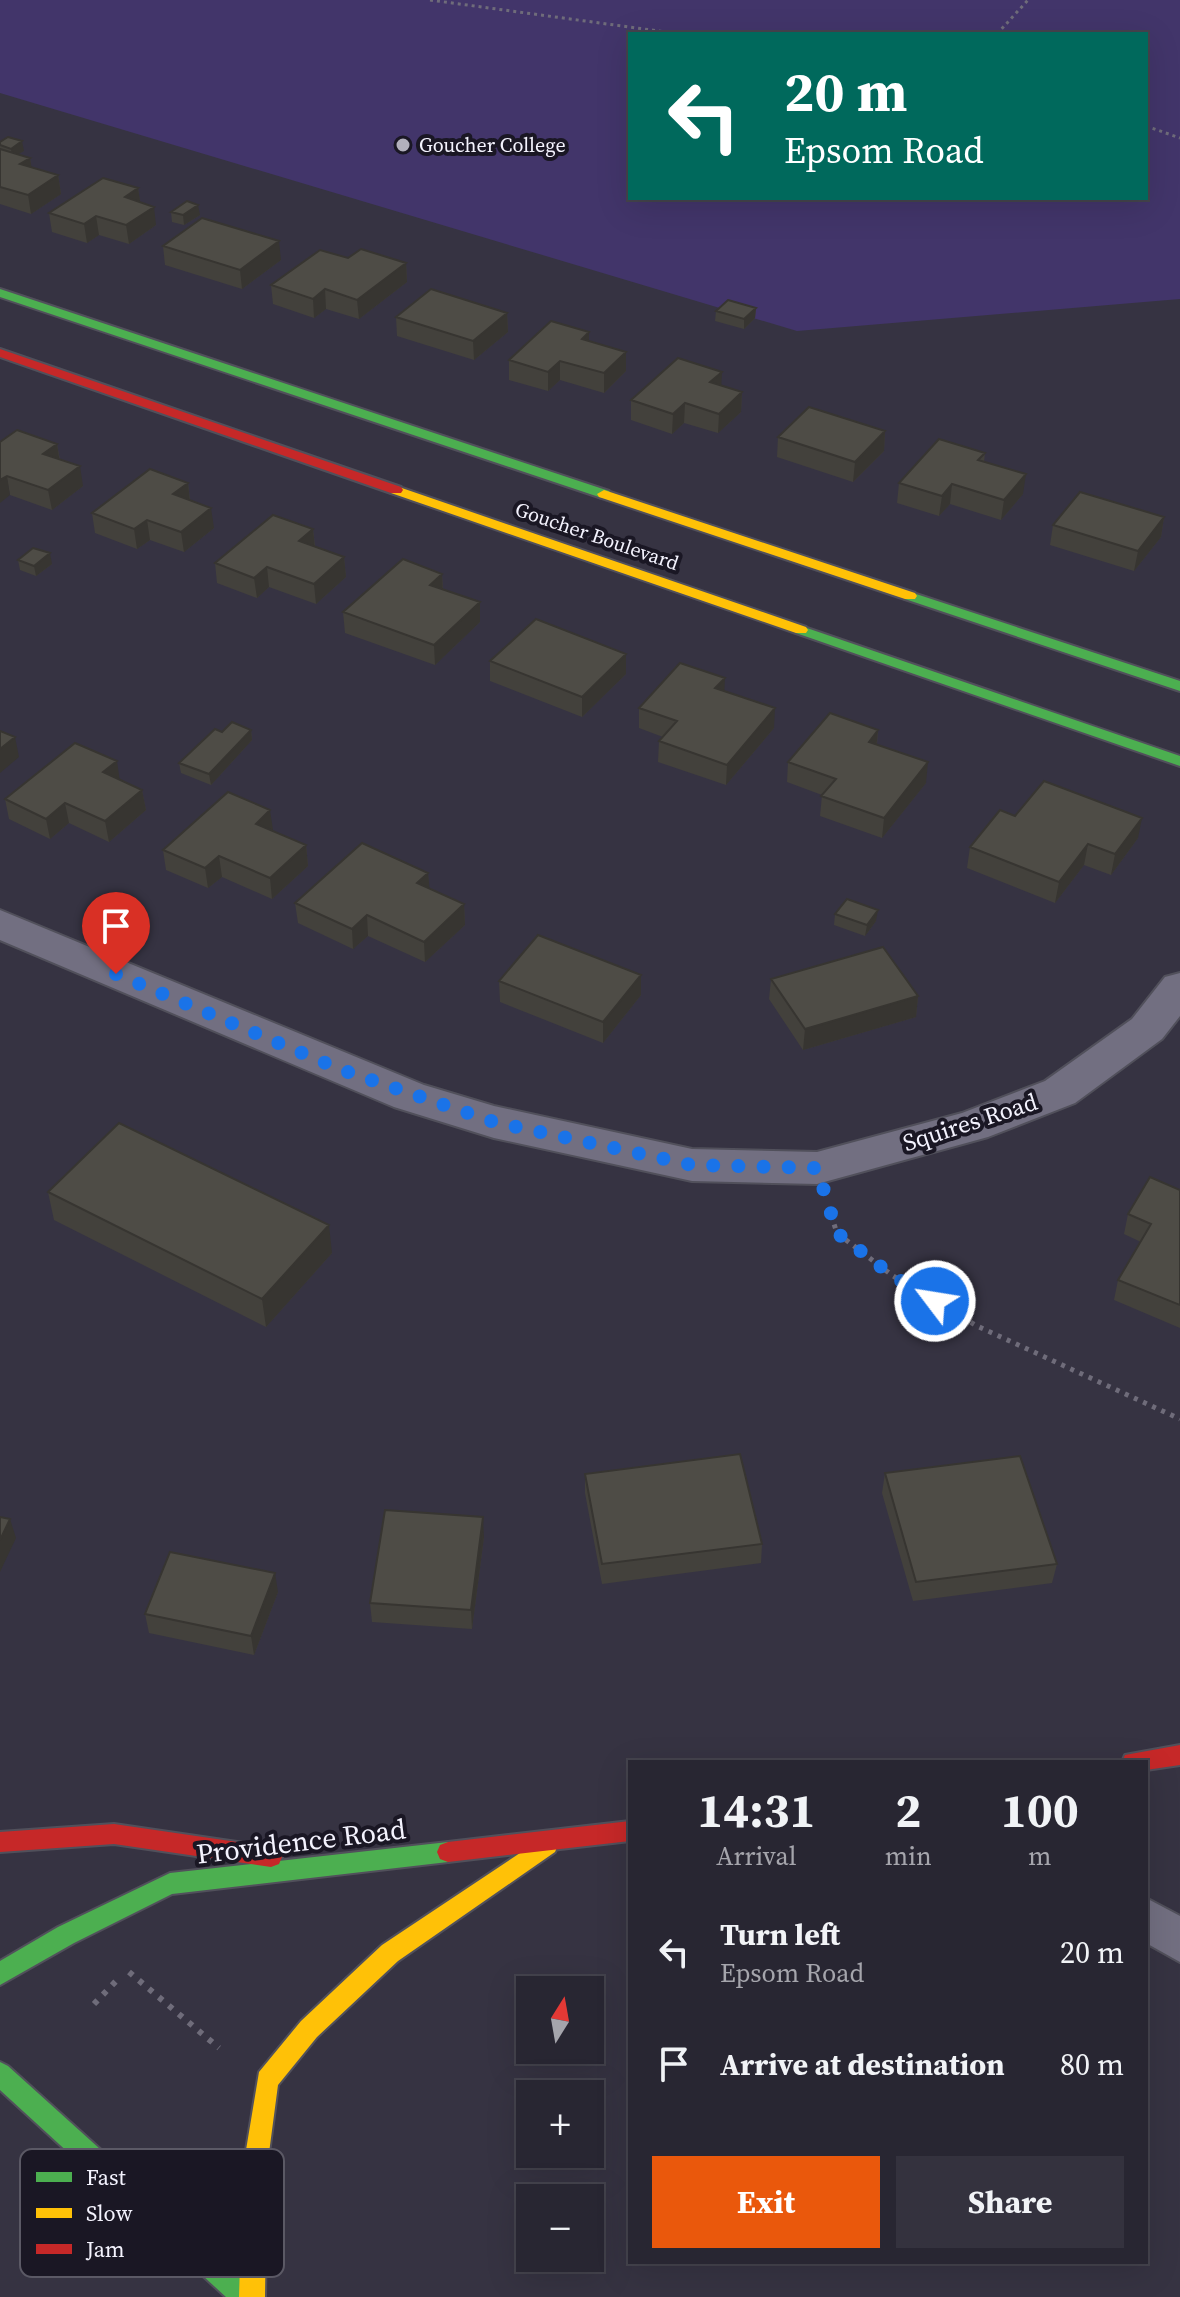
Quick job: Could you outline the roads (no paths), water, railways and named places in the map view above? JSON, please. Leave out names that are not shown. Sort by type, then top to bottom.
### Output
[{"type":"main road","name":"Goucher Boulevard","points":[[0,293],[1180,686]]},
{"type":"main road","name":"Goucher Boulevard","points":[[0,353],[1180,761]]},
{"type":"main road","points":[[1146,1760],[1180,1755]]},
{"type":"main road","name":"Providence Road","points":[[0,1974],[66,1935],[170,1884],[628,1831]]},
{"type":"main road","points":[[0,1842],[114,1834],[329,1865]]},
{"type":"main road","points":[[258,2149],[267,2080],[309,2029],[390,1953],[552,1841]]},
{"type":"main road","points":[[0,2074],[82,2149]]},
{"type":"main road","points":[[223,2277],[245,2297]]},
{"type":"main road","points":[[252,2277],[252,2297]]},
{"type":"street","name":"Squires Road","points":[[0,924],[319,1061],[409,1096],[494,1122],[692,1165],[817,1168],[973,1126],[1060,1092],[1147,1029],[1180,987]]},
{"type":"lane","points":[[1148,1919],[1180,1941]]},
{"type":"place","name":"Goucher College","points":[[403,145]]}]
